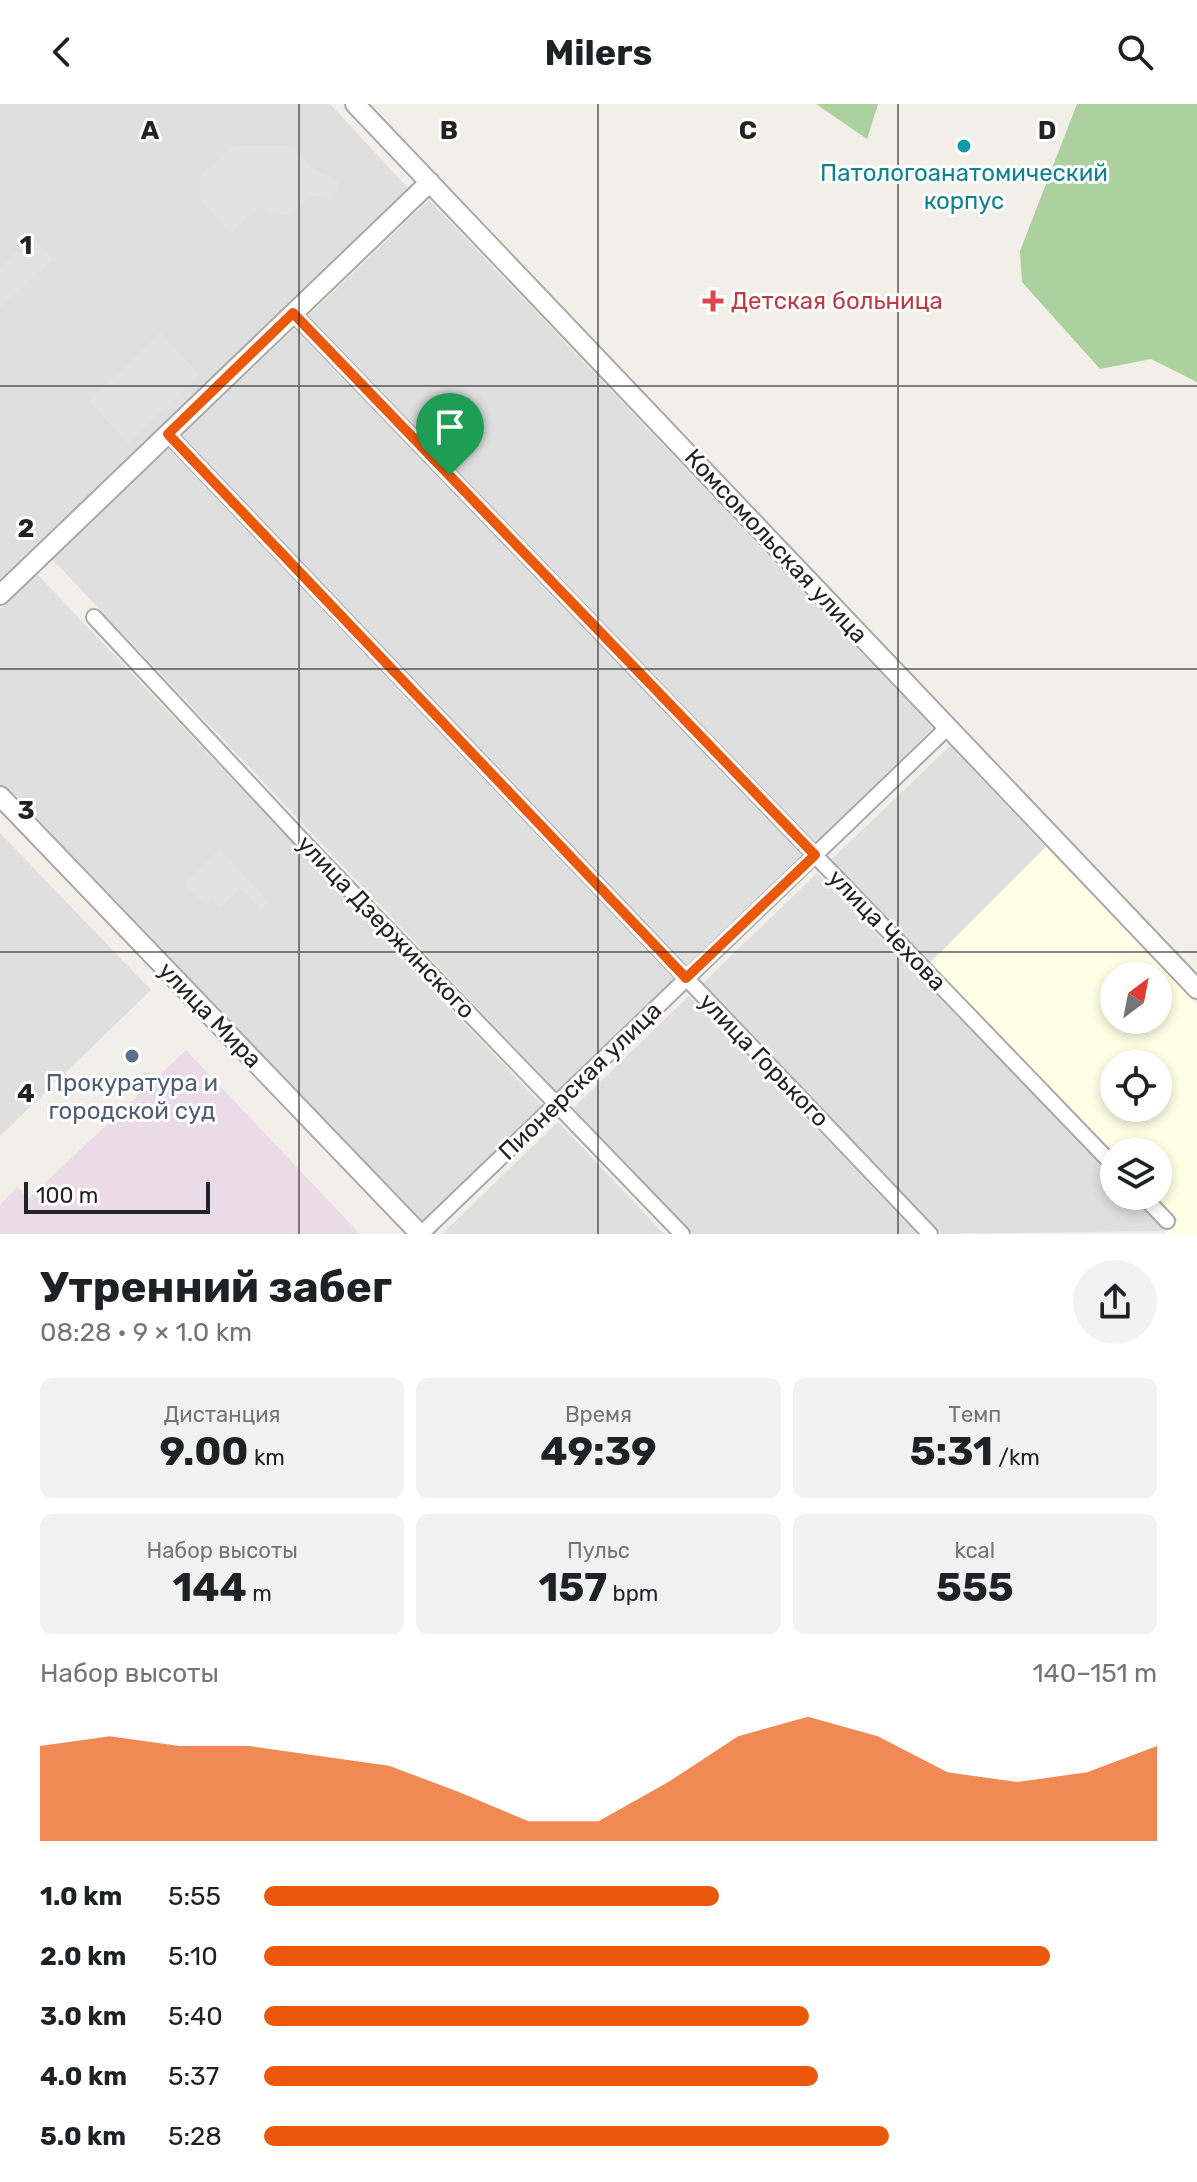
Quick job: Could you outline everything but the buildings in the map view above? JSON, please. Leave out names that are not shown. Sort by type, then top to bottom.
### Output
[{"type":"street","name":"Комсомольская улица","points":[[355,104],[1197,989]]},
{"type":"street","points":[[0,595],[430,182]]},
{"type":"street","name":"улица Чехова","points":[[293,313],[1100,1151]]},
{"type":"street","name":"улица Горького","points":[[168,434],[930,1234]]},
{"type":"street","name":"улица Дзержинского","points":[[94,617],[315,854],[682,1234]]},
{"type":"street","name":"Пионерская улица","points":[[420,1234],[947,728]]},
{"type":"street","name":"улица Мира","points":[[0,796],[420,1234]]},
{"type":"street","points":[[1156,1210],[1167,1221]]},
{"type":"shaded area","points":[[0,104],[330,104],[409,189],[0,583]]},
{"type":"shaded area","points":[[233,146],[291,146],[311,167],[338,182],[334,201],[313,195],[286,216],[259,207],[230,233],[200,199],[200,176]]},
{"type":"shaded area","points":[[429,200],[933,728],[815,843],[308,316]]},
{"type":"shaded area","points":[[32,237],[53,259],[0,308],[0,268]]},
{"type":"shaded area","points":[[297,326],[802,855],[687,966],[181,436]]},
{"type":"shaded area","points":[[160,333],[200,375],[128,443],[89,401]]},
{"type":"shaded area","points":[[171,446],[676,976],[557,1092],[52,559]]},
{"type":"shaded area","points":[[37,574],[542,1105],[419,1225],[0,786],[0,609]]},
{"type":"shaded area","points":[[950,746],[1046,847],[930,963],[831,860]]},
{"type":"shaded area","points":[[0,833],[151,990],[0,1136]]},
{"type":"shaded area","points":[[1046,847],[1156,962],[1100,962],[1100,1034],[1172,1034],[1172,979],[1197,1005],[1197,1234],[1165,1234],[1179,1220],[1169,1210],[1172,1210],[1172,1138],[1100,1139],[930,963]]},
{"type":"shaded area","points":[[220,849],[269,902],[261,909],[241,888],[220,907],[213,899],[205,906],[184,884]]},
{"type":"shaded area","points":[[817,873],[1100,1163],[1100,1210],[1147,1210],[1167,1231],[942,1234],[703,983]]},
{"type":"shaded area","points":[[689,996],[917,1234],[693,1234],[573,1108]]},
{"type":"shaded area","points":[[186,1050],[360,1234],[0,1234],[0,1205],[17,1187],[29,1198]]},
{"type":"shaded area","points":[[558,1122],[664,1234],[442,1234]]},
{"type":"green space","points":[[816,104],[878,104],[867,139]]},
{"type":"green space","points":[[1077,104],[1197,104],[1197,382],[1151,359],[1100,369],[1022,282],[1020,251]]},
{"type":"place","name":"Патологоанатомический корпус","points":[[964,146]]},
{"type":"place","name":"Детская больница","points":[[713,301]]},
{"type":"place","name":"Прокуратура и городской суд","points":[[132,1056]]},
{"type":"route","points":[[293,313],[450,475],[815,855],[686,978],[168,434],[293,313]]}]
